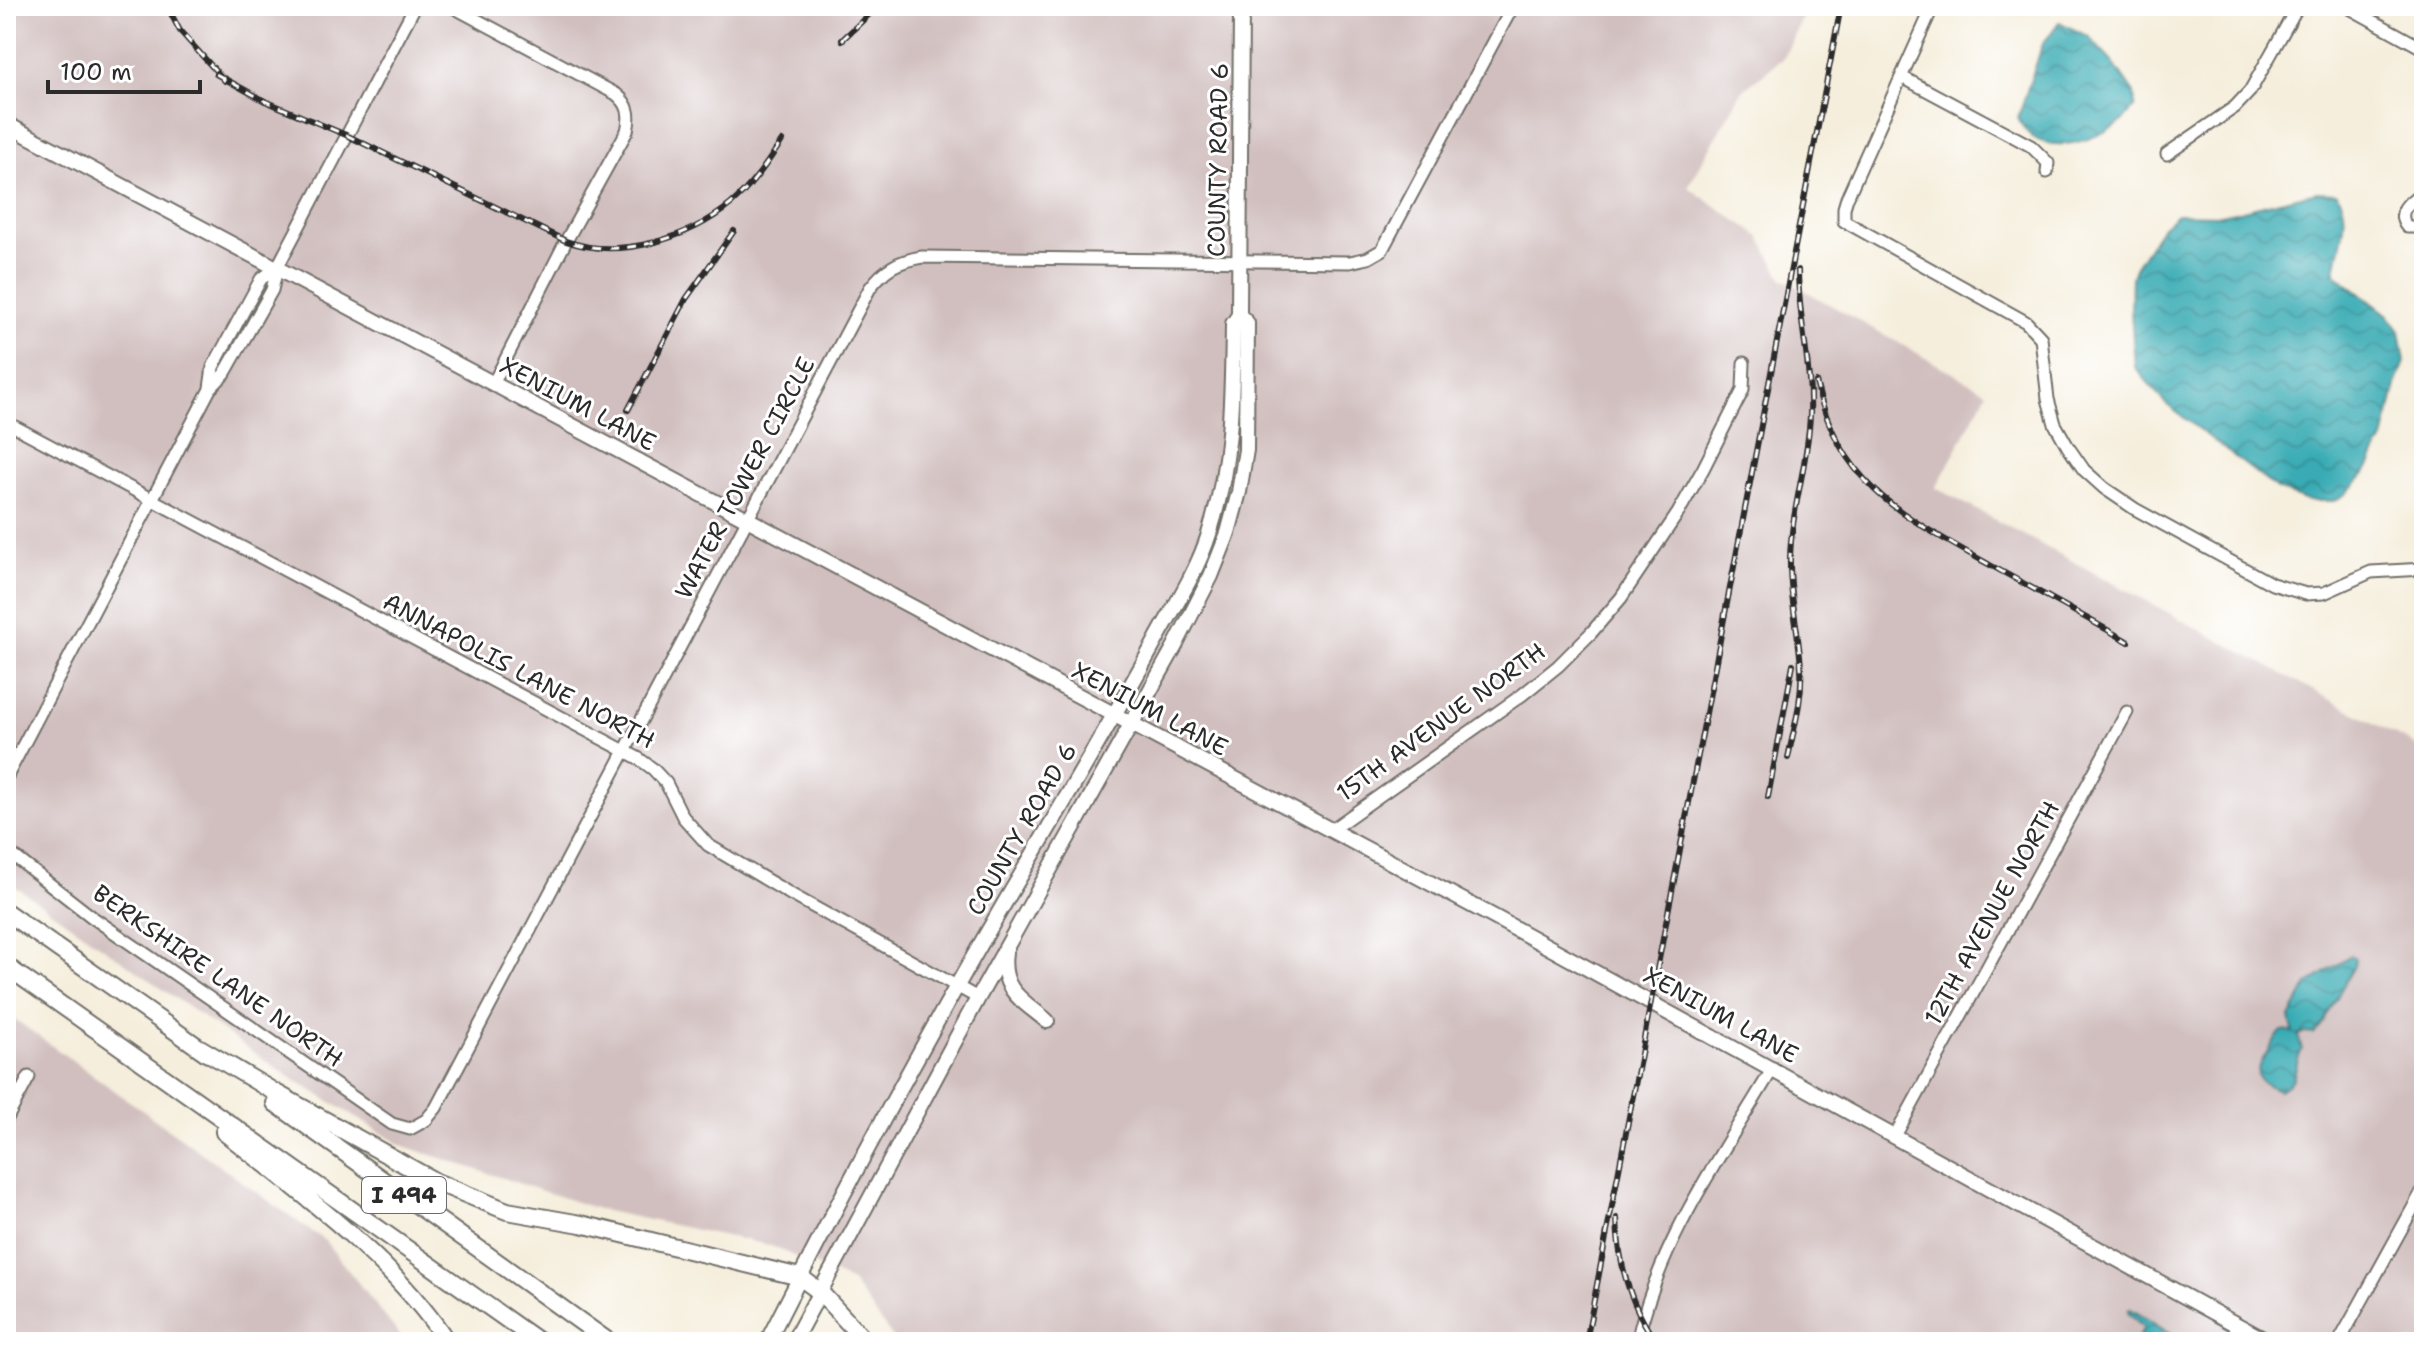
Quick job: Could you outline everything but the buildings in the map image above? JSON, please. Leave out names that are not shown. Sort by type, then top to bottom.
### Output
[{"type":"highway","name":"I 494","points":[[6,912],[609,1342]]},
{"type":"highway","name":"I 494","points":[[6,966],[539,1342]]},
{"type":"highway","points":[[200,1048],[436,1182],[507,1211],[581,1224],[800,1277],[819,1291],[866,1342]]},
{"type":"highway","points":[[194,1098],[213,1123],[307,1198],[390,1272],[447,1342]]},
{"type":"main road","name":"COUNTY ROAD 6","points":[[767,1342],[955,986],[1115,715],[1190,578],[1208,537],[1228,457],[1232,421],[1233,324],[1239,315],[1241,6]]},
{"type":"main road","name":"XENIUM LANE","points":[[6,124],[1331,830],[1773,1068],[2268,1342]]},
{"type":"main road","name":"COUNTY ROAD 6","points":[[793,1342],[1211,576],[1228,533],[1246,450],[1247,323],[1239,315]]},
{"type":"main road","points":[[1005,949],[1004,972],[1008,985],[1047,1021]]},
{"type":"street","points":[[6,778],[210,389],[225,373],[272,290],[277,268],[415,6]]},
{"type":"street","points":[[451,6],[616,94],[624,101],[630,120],[627,131],[566,241],[493,384]]},
{"type":"street","name":"WATER TOWER CIRCLE","points":[[410,1129],[426,1120],[436,1108],[870,288],[880,275],[892,266],[922,257],[1350,262],[1368,258],[1382,250],[1513,6]]},
{"type":"street","points":[[1933,6],[1847,198],[1844,221],[2026,322],[2036,331],[2044,349],[2048,399],[2055,424],[2084,470],[2135,509],[2272,584],[2306,594],[2324,593],[2371,572],[2424,569]]},
{"type":"street","points":[[2167,154],[2235,107],[2250,91],[2298,6]]},
{"type":"street","points":[[2346,6],[2424,49]]},
{"type":"street","points":[[1902,77],[2031,146],[2048,163],[2047,172]]},
{"type":"street","points":[[2424,191],[2409,202],[2402,215],[2407,227],[2424,227]]},
{"type":"street","name":"15TH AVENUE NORTH","points":[[1331,830],[1522,695],[1558,666],[1591,633],[1621,598],[1650,556],[1703,469],[1743,390],[1744,363]]},
{"type":"street","name":"ANNAPOLIS LANE NORTH","points":[[6,422],[653,769],[666,783],[683,817],[708,845],[978,998]]},
{"type":"street","name":"12TH AVENUE NORTH","points":[[1895,1136],[2127,712]]},
{"type":"street","name":"BERKSHIRE LANE NORTH","points":[[6,850],[92,917],[261,1035],[392,1124],[410,1129]]},
{"type":"street","points":[[1637,1342],[1648,1298],[1677,1229],[1773,1068]]},
{"type":"street","points":[[6,1120],[29,1077]]},
{"type":"street","points":[[2339,1342],[2424,1188]]},
{"type":"shaded area","points":[[6,6],[1805,6],[1784,57],[1742,91],[1688,187],[1760,237],[1782,278],[1987,392],[1936,488],[2424,750],[2424,1342],[896,1342],[852,1282],[769,1245],[601,1210],[401,1145],[280,1071],[6,880]]},
{"type":"shaded area","points":[[6,1013],[325,1241],[405,1342],[6,1342]]},
{"type":"water","points":[[2059,22],[2089,37],[2113,63],[2134,93],[2135,107],[2120,123],[2105,132],[2062,144],[2036,139],[2018,117],[2043,44]]},
{"type":"water","points":[[2317,192],[2337,193],[2344,211],[2335,274],[2388,315],[2400,331],[2405,362],[2396,385],[2383,440],[2365,474],[2346,494],[2334,501],[2307,501],[2277,489],[2166,404],[2135,367],[2131,311],[2132,277],[2136,266],[2161,228],[2177,214],[2222,215]]},
{"type":"water","points":[[2351,956],[2355,958],[2354,966],[2323,1023],[2314,1034],[2298,1035],[2302,1050],[2293,1078],[2279,1090],[2264,1083],[2258,1076],[2260,1066],[2282,1031],[2293,1031],[2290,1018],[2308,984]]},
{"type":"water","points":[[2129,1309],[2184,1342],[2136,1342],[2144,1327],[2128,1313]]},
{"type":"railway","points":[[167,6],[180,31],[225,81]]},
{"type":"railway","points":[[842,40],[878,6]]},
{"type":"railway","points":[[1586,1342],[1841,6]]},
{"type":"railway","points":[[216,74],[265,101],[346,135],[566,241],[587,246],[630,247],[652,243],[695,227],[739,197],[782,141]]},
{"type":"railway","points":[[628,410],[686,299],[734,231]]},
{"type":"railway","points":[[1788,758],[1801,690],[1800,654],[1791,586],[1791,541],[1810,415],[1798,270]]},
{"type":"railway","points":[[1816,382],[1827,418],[1842,448],[1859,473],[1880,494],[1930,530],[2129,642]]},
{"type":"railway","points":[[1768,797],[1793,664]]},
{"type":"railway","points":[[1617,1218],[1627,1283],[1639,1313],[1656,1342]]}]
